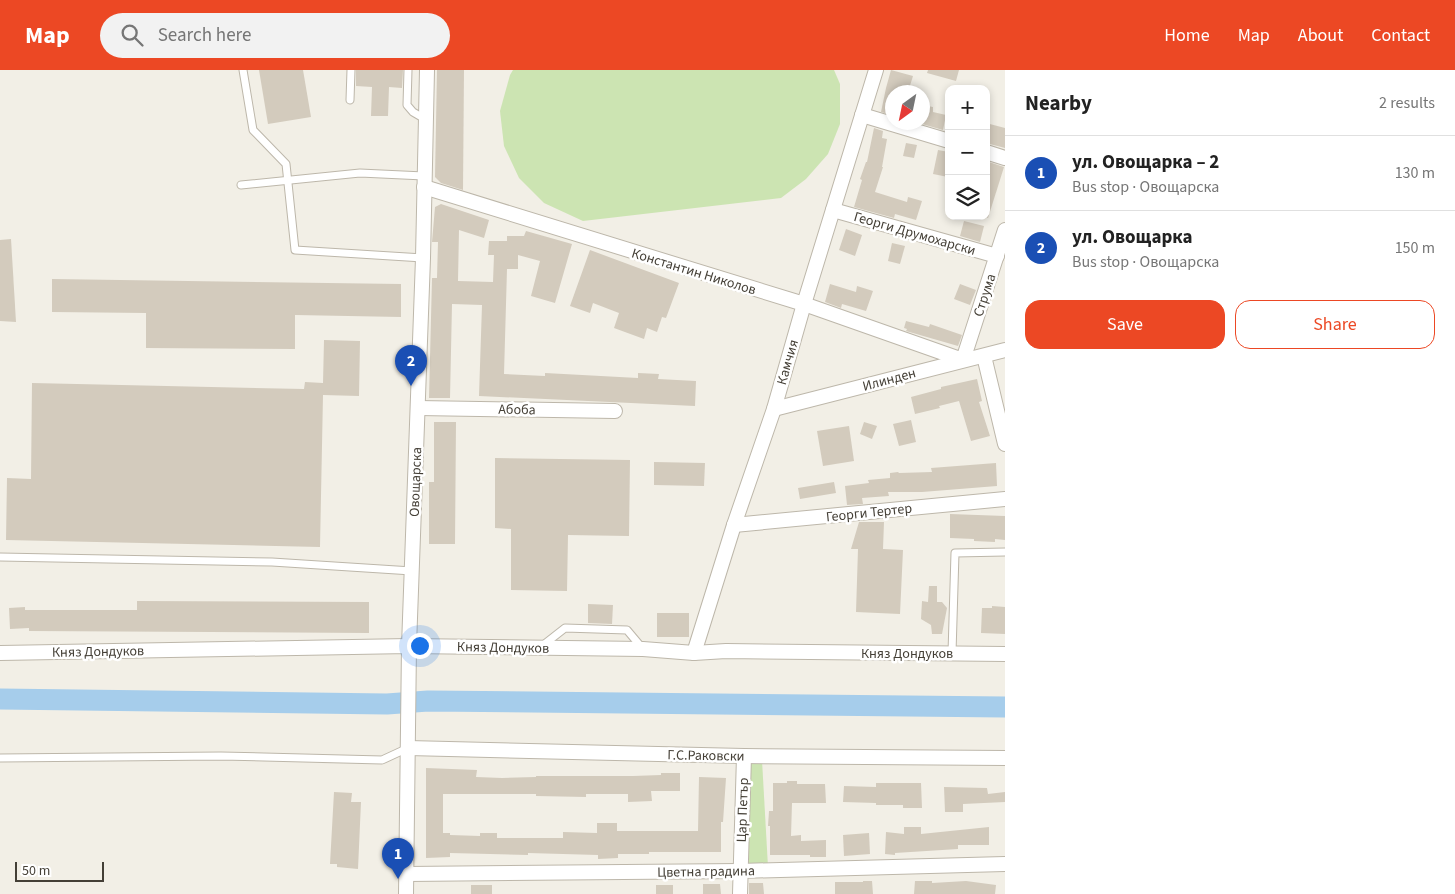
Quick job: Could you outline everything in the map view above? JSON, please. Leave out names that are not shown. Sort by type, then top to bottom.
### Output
[{"type":"street","name":"Овощарска","points":[[406,894],[409,653],[423,258],[427,70]]},
{"type":"street","name":"Камчия","points":[[694,653],[734,525],[774,409],[804,304],[876,70]]},
{"type":"street","points":[[862,115],[945,140]]},
{"type":"street","points":[[990,153],[1005,158]]},
{"type":"street","name":"Константин Николов","points":[[424,182],[804,304],[963,360]]},
{"type":"street","name":"Георги Друмохарски","points":[[833,210],[997,256]]},
{"type":"street","name":"Струма","points":[[963,360],[1005,230]]},
{"type":"street","name":"Илинден","points":[[774,409],[1005,350]]},
{"type":"street","points":[[984,356],[1005,444]]},
{"type":"street","name":"Абоба","points":[[418,408],[616,411]]},
{"type":"street","name":"Георги Тертер","points":[[734,525],[1005,499]]},
{"type":"street","name":"Княз Дондуков","points":[[0,652],[409,653],[540,648],[643,649],[694,653],[726,651],[1005,654]]},
{"type":"street","name":"Г.С.Раковски","points":[[408,748],[744,756],[1005,758]]},
{"type":"street","name":"Цар Петър","points":[[740,894],[744,756]]},
{"type":"street","name":"Цветна градина","points":[[407,874],[740,871],[1005,864]]},
{"type":"lane","points":[[243,70],[253,130],[286,164],[295,250],[423,258]]},
{"type":"lane","points":[[350,70],[350,100]]},
{"type":"lane","points":[[408,70],[407,105],[413,112],[425,119]]},
{"type":"lane","points":[[241,185],[360,173],[424,182]]},
{"type":"lane","points":[[952,653],[955,554],[1005,552]]},
{"type":"lane","points":[[0,557],[272,562],[412,571]]},
{"type":"lane","points":[[540,648],[565,628],[627,630],[643,649]]},
{"type":"lane","points":[[0,758],[220,756],[382,760],[408,748]]},
{"type":"green space","points":[[513,70],[834,70],[840,84],[840,124],[828,154],[806,179],[781,198],[583,221],[544,203],[519,178],[504,146],[500,111]]},
{"type":"green space","points":[[747,760],[762,760],[768,867],[748,868]]},
{"type":"building","points":[[259,70],[303,70],[311,117],[268,124]]},
{"type":"building","points":[[356,70],[403,70],[402,88],[389,87],[388,116],[371,116],[372,87],[356,86]]},
{"type":"building","points":[[437,70],[464,70],[463,190],[441,183],[435,177]]},
{"type":"building","points":[[891,70],[913,76],[910,85],[887,85]]},
{"type":"building","points":[[928,70],[959,70],[956,81],[927,73]]},
{"type":"building","points":[[885,93],[885,113],[881,112]]},
{"type":"building","points":[[930,106],[933,107],[933,112],[945,115],[943,130],[930,126]]},
{"type":"building","points":[[990,124],[1005,128],[1005,148],[990,144]]},
{"type":"building","points":[[874,128],[883,131],[882,138],[887,139],[883,167],[875,192],[907,202],[908,197],[922,201],[916,220],[895,214],[894,218],[854,207],[862,180],[860,179],[867,162]]},
{"type":"building","points":[[906,143],[917,145],[914,158],[903,156]]},
{"type":"building","points":[[938,150],[945,151],[945,176],[933,174]]},
{"type":"building","points":[[990,162],[1004,167],[990,212]]},
{"type":"building","points":[[441,204],[489,220],[484,238],[459,230],[458,281],[493,282],[494,255],[488,255],[489,241],[507,241],[507,236],[524,236],[526,231],[572,244],[555,303],[531,296],[540,261],[518,255],[518,269],[507,269],[504,374],[545,376],[545,373],[638,378],[638,373],[659,374],[658,379],[696,381],[695,406],[479,396],[482,305],[452,304],[450,398],[429,398],[432,278],[437,278],[438,242],[432,242],[435,207]]},
{"type":"building","points":[[964,221],[984,226],[980,242],[960,236]]},
{"type":"building","points":[[846,229],[862,235],[855,256],[839,250]]},
{"type":"building","points":[[11,239],[16,322],[0,321],[0,240]]},
{"type":"building","points":[[892,243],[905,246],[900,264],[888,261]]},
{"type":"building","points":[[590,250],[679,283],[666,318],[662,317],[657,332],[647,328],[644,339],[614,328],[619,313],[593,303],[590,313],[570,306]]},
{"type":"building","points":[[52,279],[401,284],[401,317],[295,315],[295,349],[146,348],[146,313],[52,312]]},
{"type":"building","points":[[830,284],[856,292],[857,286],[873,291],[866,311],[842,304],[841,308],[825,302]]},
{"type":"building","points":[[960,284],[976,290],[970,305],[954,299]]},
{"type":"building","points":[[906,321],[929,327],[930,324],[962,335],[958,346],[906,331],[907,329],[904,328]]},
{"type":"building","points":[[324,340],[360,341],[359,396],[323,395],[320,547],[6,540],[7,478],[31,479],[32,383],[304,389],[305,382],[323,383]]},
{"type":"building","points":[[977,379],[982,401],[979,402],[990,436],[971,441],[959,401],[915,414],[911,397],[941,389],[941,387]]},
{"type":"building","points":[[911,420],[916,442],[899,446],[893,424]]},
{"type":"building","points":[[434,422],[456,422],[455,544],[429,544],[429,482],[434,482]]},
{"type":"building","points":[[864,422],[877,426],[872,439],[860,434]]},
{"type":"building","points":[[849,426],[854,461],[823,466],[817,431]]},
{"type":"building","points":[[495,458],[630,460],[629,536],[568,535],[567,591],[511,590],[511,529],[495,528]]},
{"type":"building","points":[[654,462],[705,463],[704,486],[654,485]]},
{"type":"building","points":[[996,463],[997,486],[922,492],[888,492],[889,496],[862,498],[863,504],[847,505],[845,486],[869,483],[868,480],[890,478],[890,473],[932,472],[931,468]]},
{"type":"building","points":[[834,482],[836,493],[800,499],[798,488]]},
{"type":"building","points":[[950,514],[1005,516],[1005,540],[995,539],[995,542],[950,538]]},
{"type":"building","points":[[859,522],[884,522],[883,549],[903,550],[900,614],[856,612],[858,549],[851,549]]},
{"type":"building","points":[[929,586],[937,586],[937,602],[942,602],[947,608],[942,634],[932,634],[931,625],[921,619],[922,601],[928,602]]},
{"type":"building","points":[[137,601],[369,602],[369,633],[29,631],[29,628],[10,629],[9,608],[25,607],[25,610],[137,610]]},
{"type":"building","points":[[588,604],[613,605],[612,624],[588,623]]},
{"type":"building","points":[[992,606],[1005,607],[1005,634],[981,633],[982,608],[992,608]]},
{"type":"building","points":[[657,613],[689,613],[689,637],[657,637]]},
{"type":"building","points":[[426,768],[477,770],[476,777],[502,778],[633,776],[680,773],[680,791],[651,791],[652,801],[628,802],[628,794],[586,794],[586,797],[536,796],[536,794],[443,794],[443,833],[480,836],[480,833],[497,833],[497,838],[563,838],[563,832],[597,833],[597,823],[617,823],[617,831],[698,831],[699,777],[726,778],[723,822],[721,822],[721,852],[649,852],[649,854],[618,854],[618,858],[598,859],[598,855],[450,853],[450,857],[426,858]]},
{"type":"building","points":[[787,781],[797,781],[797,784],[825,784],[826,803],[792,803],[791,836],[801,835],[801,841],[826,840],[826,857],[770,855],[770,826],[768,826],[769,811],[773,811],[773,783],[787,783]]},
{"type":"building","points":[[876,783],[921,783],[922,808],[903,808],[903,805],[843,802],[844,786],[876,787]]},
{"type":"building","points":[[944,787],[987,788],[988,794],[1005,792],[1005,802],[963,804],[963,812],[945,812]]},
{"type":"building","points":[[334,792],[352,793],[351,802],[361,802],[358,869],[337,867],[337,864],[330,864]]},
{"type":"building","points":[[904,827],[921,827],[921,834],[989,827],[989,845],[958,845],[958,849],[895,853],[895,855],[885,854],[886,832],[904,834]]},
{"type":"building","points":[[869,833],[870,854],[844,856],[843,835]]},
{"type":"building","points":[[872,881],[873,894],[835,894],[835,882]]},
{"type":"building","points":[[915,881],[932,881],[932,883],[966,881],[996,885],[995,894],[914,894]]},
{"type":"building","points":[[749,883],[763,883],[764,894],[749,894]]},
{"type":"building","points":[[703,884],[720,884],[721,894],[703,894]]},
{"type":"building","points":[[471,885],[492,885],[492,894],[471,894]]},
{"type":"building","points":[[656,885],[673,885],[673,894],[656,894]]},
{"type":"waterway","points":[[0,699],[387,704],[428,701],[1005,707]]},
{"type":"place","name":"ул. Овощарка","points":[[411,386]]},
{"type":"place","name":"ул. Овощарка – 2","points":[[398,879]]}]
